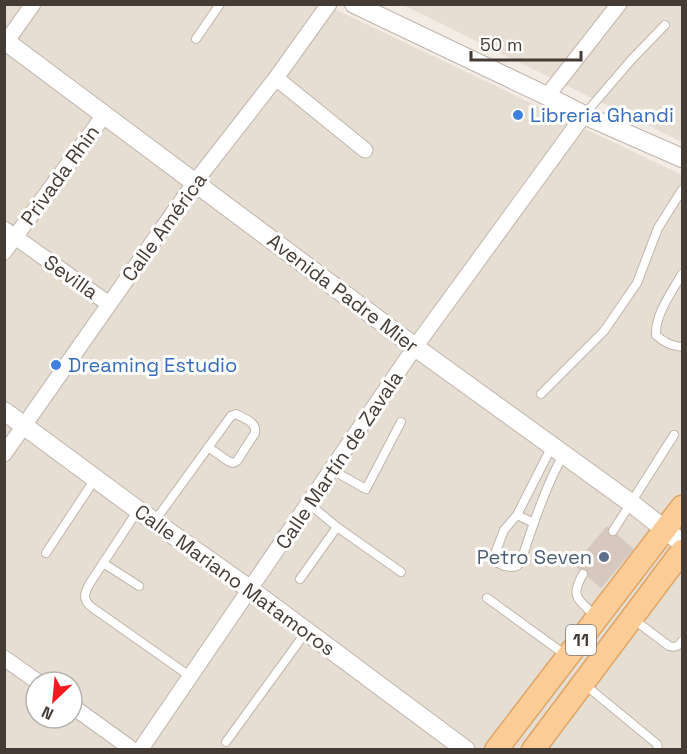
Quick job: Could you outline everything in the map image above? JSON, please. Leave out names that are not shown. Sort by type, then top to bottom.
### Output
[{"type":"main road","name":"11","points":[[496,750],[682,507]]},
{"type":"main road","name":"11","points":[[533,750],[682,551]]},
{"type":"street","points":[[5,42],[33,4]]},
{"type":"street","name":"Calle América","points":[[4,454],[195,182],[276,78],[329,4]]},
{"type":"street","points":[[354,4],[584,115],[682,158]]},
{"type":"street","points":[[547,96],[619,4]]},
{"type":"street","name":"Avenida Padre Mier","points":[[5,42],[105,114],[415,347],[631,503],[682,543]]},
{"type":"street","points":[[276,78],[365,150]]},
{"type":"street","name":"Privada Rhin","points":[[4,252],[10,233],[105,114]]},
{"type":"street","name":"Calle Martín de Zavala","points":[[140,750],[415,347],[584,115]]},
{"type":"street","name":"Sevilla","points":[[10,233],[109,304]]},
{"type":"street","name":"Calle Mariano Matamoros","points":[[4,411],[154,522],[251,590],[466,750]]},
{"type":"street","points":[[4,658],[24,672]]},
{"type":"street","points":[[84,715],[133,750]]},
{"type":"lane","points":[[196,39],[219,4]]},
{"type":"lane","points":[[584,115],[665,25]]},
{"type":"lane","points":[[541,394],[604,331],[637,283],[658,228],[682,190]]},
{"type":"lane","points":[[682,274],[656,326],[656,335],[662,341],[682,347]]},
{"type":"lane","points":[[154,522],[208,447],[233,414],[253,424],[256,429],[234,463],[208,447]]},
{"type":"lane","points":[[332,470],[366,489],[401,422]]},
{"type":"lane","points":[[613,531],[674,435]]},
{"type":"lane","points":[[557,451],[521,561],[517,566],[504,566],[498,563],[495,556],[504,530],[518,515],[557,451]]},
{"type":"lane","points":[[46,554],[95,478]]},
{"type":"lane","points":[[309,504],[401,572]]},
{"type":"lane","points":[[138,510],[84,597],[90,606],[191,677]]},
{"type":"lane","points":[[518,515],[534,523]]},
{"type":"lane","points":[[300,579],[337,526]]},
{"type":"lane","points":[[103,563],[139,586]]},
{"type":"lane","points":[[584,574],[577,584],[576,593],[578,598],[598,618]]},
{"type":"lane","points":[[487,598],[568,657]]},
{"type":"lane","points":[[632,617],[669,646],[674,648],[682,641]]},
{"type":"lane","points":[[226,742],[306,631]]},
{"type":"lane","points":[[582,683],[657,744],[658,750]]},
{"type":"shaded area","points":[[4,5],[326,5],[682,175],[682,749],[5,749]]},
{"type":"shaded area","points":[[403,5],[682,5],[682,142],[472,39]]},
{"type":"building","name":"Petro Seven","points":[[607,526],[634,549],[601,588],[574,565]]},
{"type":"place","name":"Libreria Ghandi","points":[[518,115]]},
{"type":"place","name":"Dreaming Estudio","points":[[56,365]]},
{"type":"place","name":"Petro Seven","points":[[604,557]]}]
